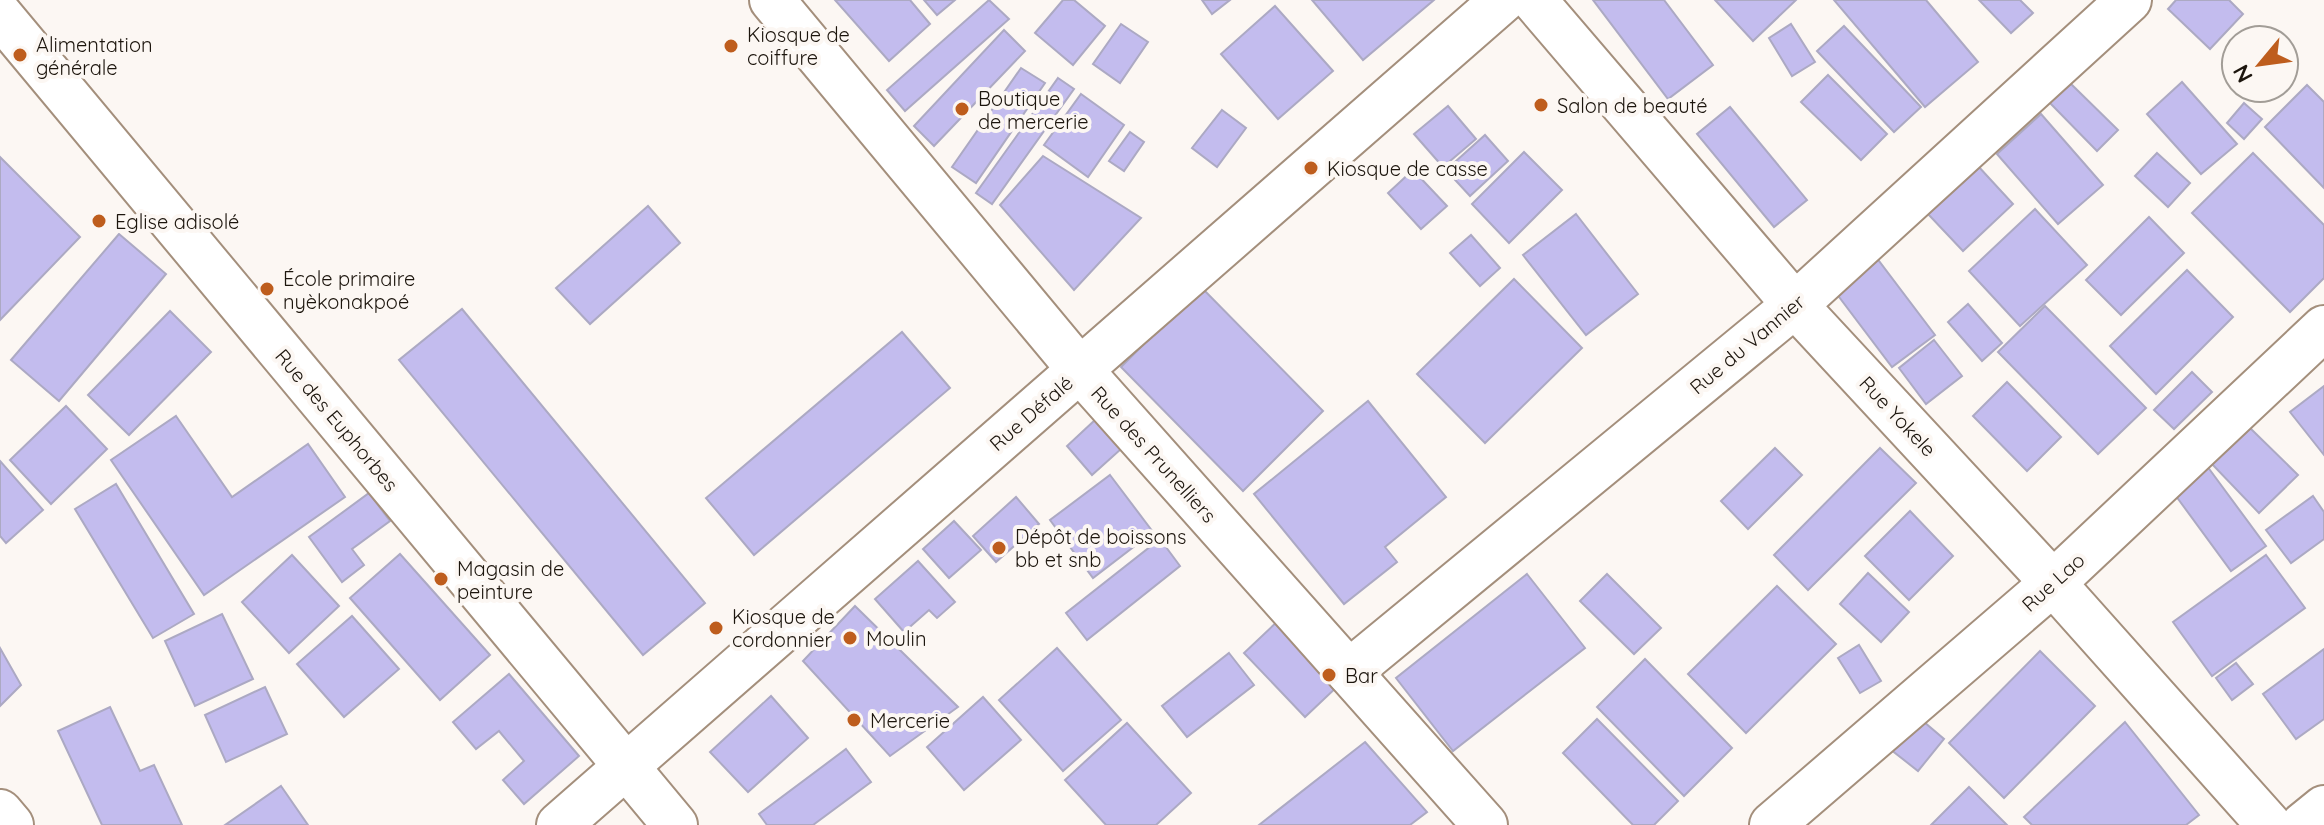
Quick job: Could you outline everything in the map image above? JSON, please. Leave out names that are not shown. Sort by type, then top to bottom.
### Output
[{"type":"street","name":"Rue des Prunelliers","points":[[772,0],[1080,370],[1485,825]]},
{"type":"street","name":"Rue Défalé","points":[[559,825],[1503,0]]},
{"type":"street","name":"Rue Yokele","points":[[1534,0],[1795,305],[2053,583],[2269,825]]},
{"type":"street","name":"Rue du Vannier","points":[[1349,672],[1795,305],[2129,0]]},
{"type":"street","name":"Rue des Euphorbes","points":[[0,15],[675,825]]},
{"type":"street","name":"Rue Lao","points":[[1772,825],[2053,583],[2324,328]]},
{"type":"street","points":[[2303,825],[2324,808]]},
{"type":"street","points":[[0,812],[11,825]]},
{"type":"building","points":[[835,0],[910,0],[930,24],[889,61]]},
{"type":"building","points":[[924,0],[955,0],[937,15]]},
{"type":"building","points":[[989,0],[1009,19],[905,111],[887,90]]},
{"type":"building","points":[[1063,0],[1074,0],[1105,26],[1073,65],[1035,33]]},
{"type":"building","points":[[1202,0],[1230,0],[1212,14]]},
{"type":"building","points":[[1312,0],[1434,0],[1363,60]]},
{"type":"building","points":[[1593,0],[1664,0],[1713,65],[1668,99]]},
{"type":"building","points":[[1715,0],[1796,0],[1753,41]]},
{"type":"building","points":[[1834,0],[1926,0],[1978,62],[1925,107]]},
{"type":"building","points":[[1979,0],[2020,0],[2033,13],[2011,33]]},
{"type":"building","points":[[2176,0],[2229,0],[2243,14],[2234,24],[2220,24],[2220,38],[2210,49],[2168,9]]},
{"type":"building","points":[[1275,6],[1333,71],[1278,119],[1221,54]]},
{"type":"building","points":[[1121,24],[1148,42],[1120,83],[1093,64]]},
{"type":"building","points":[[1791,24],[1815,62],[1792,76],[1769,38]]},
{"type":"building","points":[[1844,26],[1921,107],[1894,132],[1817,51]]},
{"type":"building","points":[[1004,30],[1025,51],[934,146],[914,126]]},
{"type":"building","points":[[1021,68],[1045,83],[976,183],[952,167]]},
{"type":"building","points":[[1828,75],[1887,134],[1861,160],[1801,102]]},
{"type":"building","points":[[1058,78],[1074,89],[992,204],[976,193]]},
{"type":"building","points":[[2068,81],[2118,130],[2097,151],[2048,101]]},
{"type":"building","points":[[2182,82],[2237,144],[2201,174],[2147,114]]},
{"type":"building","points":[[2307,85],[2324,102],[2324,188],[2265,127],[2288,104],[2300,104],[2300,92]]},
{"type":"building","points":[[1081,94],[1124,125],[1088,177],[1044,145]]},
{"type":"building","points":[[2243,104],[2262,119],[2244,139],[2227,123]]},
{"type":"building","points":[[1448,106],[1476,139],[1443,167],[1414,134]]},
{"type":"building","points":[[1730,107],[1807,200],[1774,227],[1697,134]]},
{"type":"building","points":[[1222,110],[1246,128],[1217,167],[1192,148]]},
{"type":"building","points":[[2041,114],[2103,185],[2058,224],[1997,154]]},
{"type":"building","points":[[1130,132],[1144,142],[1124,171],[1109,161]]},
{"type":"building","points":[[1485,135],[1508,161],[1470,196],[1446,170]]},
{"type":"building","points":[[1524,152],[1562,190],[1509,243],[1472,204]]},
{"type":"building","points":[[2157,153],[2190,183],[2168,207],[2135,176]]},
{"type":"building","points":[[2253,153],[2324,225],[2324,278],[2290,312],[2192,213]]},
{"type":"building","points":[[1043,156],[1141,218],[1074,290],[1000,205]]},
{"type":"building","points":[[0,157],[80,237],[0,320]]},
{"type":"building","points":[[1978,166],[2013,204],[1963,251],[1928,214]]},
{"type":"building","points":[[1413,170],[1447,206],[1421,229],[1388,193]]},
{"type":"building","points":[[648,206],[680,243],[590,324],[556,288]]},
{"type":"building","points":[[2035,209],[2087,265],[2020,326],[1969,271]]},
{"type":"building","points":[[1576,214],[1638,294],[1586,335],[1523,255]]},
{"type":"building","points":[[2149,217],[2184,253],[2121,315],[2086,280]]},
{"type":"building","points":[[119,234],[166,274],[59,401],[11,360]]},
{"type":"building","points":[[1471,235],[1500,268],[1480,286],[1450,253]]},
{"type":"building","points":[[1873,253],[1935,335],[1892,367],[1830,285]]},
{"type":"building","points":[[2187,270],[2233,317],[2156,394],[2110,346]]},
{"type":"building","points":[[1514,279],[1582,348],[1485,443],[1417,374]]},
{"type":"building","points":[[1201,287],[1323,411],[1243,491],[1121,367]]},
{"type":"building","points":[[1968,304],[2002,343],[1982,361],[1948,322]]},
{"type":"building","points":[[2045,306],[2146,408],[2098,454],[1998,352]]},
{"type":"building","points":[[462,309],[705,603],[643,655],[399,360]]},
{"type":"building","points":[[170,311],[211,352],[129,435],[88,395]]},
{"type":"building","points":[[902,332],[950,388],[754,555],[706,498]]},
{"type":"building","points":[[1934,340],[1962,376],[1926,404],[1899,368]]},
{"type":"building","points":[[2192,372],[2212,392],[2174,429],[2154,410]]},
{"type":"building","points":[[2007,382],[2061,437],[2027,471],[1973,416]]},
{"type":"building","points":[[2324,386],[2324,455],[2290,412]]},
{"type":"building","points":[[1368,401],[1446,497],[1385,547],[1397,562],[1344,604],[1254,494]]},
{"type":"building","points":[[66,406],[107,449],[51,504],[10,460]]},
{"type":"building","points":[[176,416],[232,497],[308,444],[345,497],[204,595],[111,460]]},
{"type":"building","points":[[1095,420],[1121,449],[1092,475],[1067,446]]},
{"type":"building","points":[[2248,426],[2298,475],[2259,513],[2211,463]]},
{"type":"building","points":[[1775,448],[1802,475],[1748,529],[1721,501]]},
{"type":"building","points":[[1880,448],[1916,483],[1808,590],[1774,555]]},
{"type":"building","points":[[0,461],[43,510],[6,543],[0,536]]},
{"type":"building","points":[[2207,466],[2266,546],[2231,571],[2173,492]]},
{"type":"building","points":[[1110,475],[1153,532],[1093,578],[1050,520]]},
{"type":"building","points":[[116,484],[194,614],[153,638],[75,509]]},
{"type":"building","points":[[369,493],[390,521],[352,549],[364,565],[342,582],[309,537]]},
{"type":"building","points":[[2313,496],[2324,512],[2324,539],[2291,563],[2266,530]]},
{"type":"building","points":[[1016,497],[1039,524],[996,562],[973,536]]},
{"type":"building","points":[[1910,511],[1953,556],[1909,600],[1865,556]]},
{"type":"building","points":[[954,521],[981,550],[949,578],[923,549]]},
{"type":"building","points":[[1160,539],[1180,566],[1087,640],[1066,613]]},
{"type":"building","points":[[400,554],[490,655],[440,700],[350,598]]},
{"type":"building","points":[[292,555],[339,606],[289,653],[242,602]]},
{"type":"building","points":[[2266,555],[2305,608],[2212,676],[2173,622]]},
{"type":"building","points":[[918,561],[955,602],[937,618],[929,610],[904,632],[875,599]]},
{"type":"building","points":[[1868,573],[1909,612],[1881,642],[1840,604]]},
{"type":"building","points":[[1527,574],[1585,648],[1453,751],[1396,678]]},
{"type":"building","points":[[1607,574],[1661,628],[1634,654],[1580,601]]},
{"type":"building","points":[[1777,586],[1836,644],[1746,733],[1688,674]]},
{"type":"building","points":[[855,606],[958,707],[890,756],[803,661]]},
{"type":"building","points":[[222,614],[253,679],[195,706],[165,641]]},
{"type":"building","points":[[352,616],[399,669],[344,717],[297,664]]},
{"type":"building","points":[[1281,618],[1341,683],[1305,717],[1244,653]]},
{"type":"building","points":[[1859,645],[1881,681],[1860,693],[1838,658]]},
{"type":"building","points":[[0,648],[21,685],[0,706]]},
{"type":"building","points":[[1057,648],[1121,720],[1063,771],[999,700]]},
{"type":"building","points":[[2324,649],[2324,719],[2296,739],[2263,694]]},
{"type":"building","points":[[2040,651],[2095,706],[2004,798],[1949,743]]},
{"type":"building","points":[[1229,653],[1254,685],[1187,737],[1162,706]]},
{"type":"building","points":[[1645,659],[1732,748],[1684,796],[1597,707]]},
{"type":"building","points":[[2236,663],[2253,684],[2232,700],[2216,678]]},
{"type":"building","points":[[509,674],[579,756],[524,804],[503,780],[524,761],[499,731],[476,749],[453,722]]},
{"type":"building","points":[[265,687],[287,734],[226,762],[205,715]]},
{"type":"building","points":[[771,696],[808,738],[748,792],[710,752]]},
{"type":"building","points":[[983,697],[1021,740],[964,790],[927,747]]},
{"type":"building","points":[[110,707],[140,771],[154,765],[182,825],[102,825],[58,731]]},
{"type":"building","points":[[1917,716],[1944,739],[1918,771],[1890,749]]},
{"type":"building","points":[[1597,719],[1678,801],[1654,825],[1633,825],[1563,753]]},
{"type":"building","points":[[2125,722],[2199,815],[2186,825],[2032,825],[2024,817]]},
{"type":"building","points":[[1127,723],[1191,793],[1156,825],[1106,825],[1065,780]]},
{"type":"building","points":[[1365,742],[1427,812],[1410,825],[1259,825]]},
{"type":"building","points":[[846,749],[871,782],[813,825],[767,825],[759,814]]},
{"type":"building","points":[[281,786],[308,825],[225,825]]},
{"type":"building","points":[[1969,787],[2007,825],[1931,825]]},
{"type":"place","name":"Kiosque de coiffure","points":[[731,46]]},
{"type":"place","name":"Alimentation générale","points":[[20,55]]},
{"type":"place","name":"Salon de beauté","points":[[1541,105]]},
{"type":"place","name":"Boutique de mercerie","points":[[962,109]]},
{"type":"place","name":"Kiosque de casse","points":[[1311,168]]},
{"type":"place","name":"Eglise adisolé","points":[[99,221]]},
{"type":"place","name":"École primaire nyèkonakpoé","points":[[267,289]]},
{"type":"place","name":"Dépôt de boissons bb et snb","points":[[999,548]]},
{"type":"place","name":"Magasin de peinture","points":[[441,579]]},
{"type":"place","name":"Kiosque de cordonnier","points":[[716,628]]},
{"type":"place","name":"Moulin","points":[[850,638]]},
{"type":"place","name":"Bar","points":[[1329,675]]},
{"type":"place","name":"Mercerie","points":[[854,720]]}]
